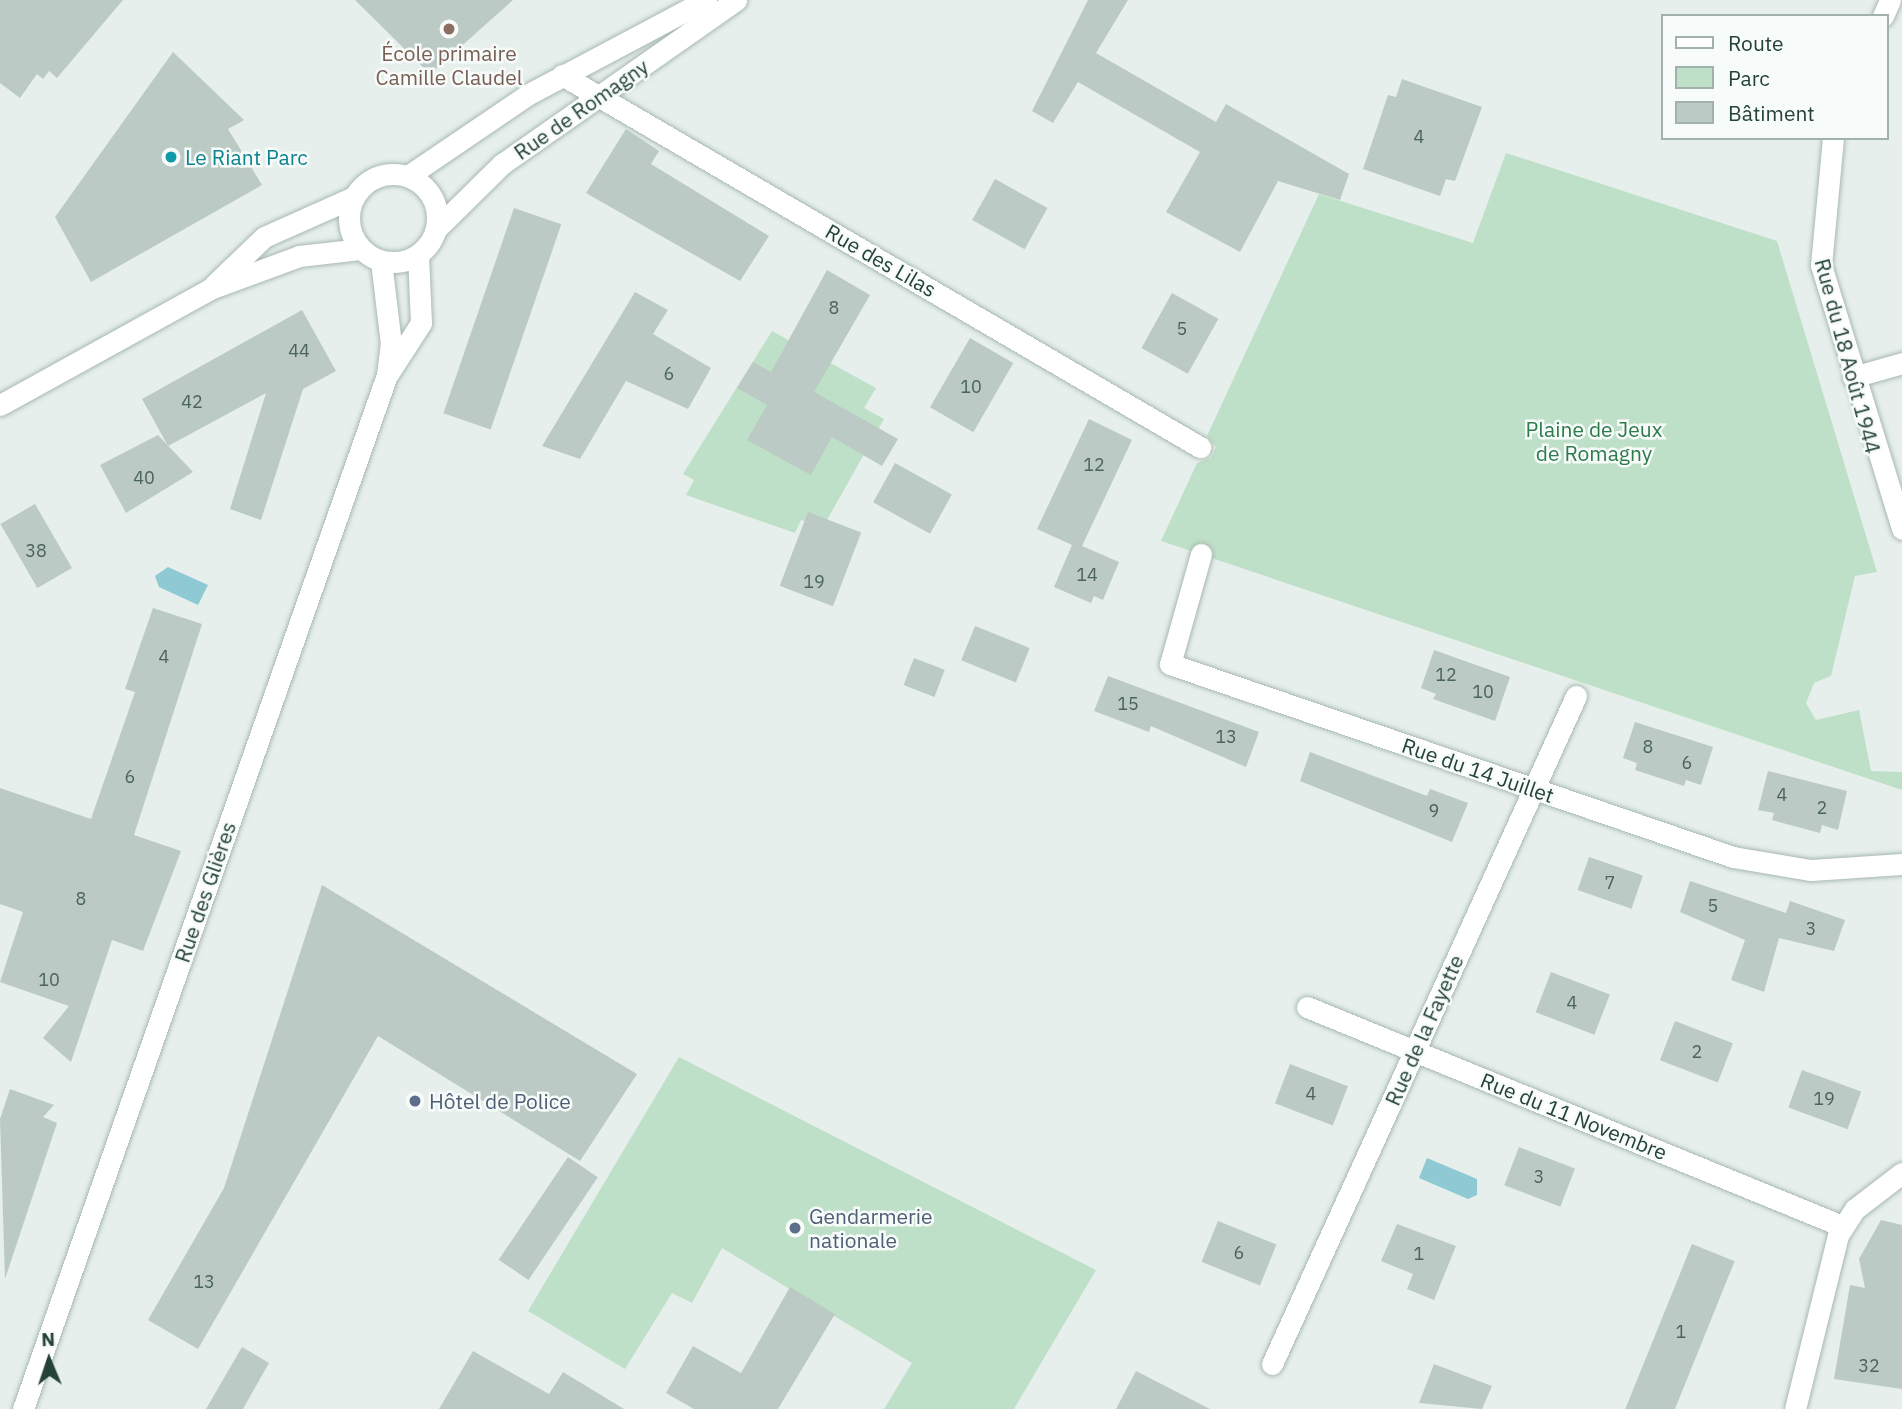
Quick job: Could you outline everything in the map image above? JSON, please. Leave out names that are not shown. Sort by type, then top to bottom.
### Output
[{"type":"street","name":"Rue de Romagny","points":[[408,176],[562,75],[706,0]]},
{"type":"street","name":"Rue de Romagny","points":[[436,229],[478,184],[596,94],[698,32],[736,0]]},
{"type":"street","name":"Rue des Lilas","points":[[562,75],[1200,447]]},
{"type":"street","name":"Rue du 18 Août 1944","points":[[1833,140],[1820,233],[1823,274],[1902,529]]},
{"type":"street","points":[[211,289],[264,237],[354,197],[379,176],[408,176],[432,197],[436,229],[418,255],[381,261],[360,249],[349,227],[354,197]]},
{"type":"street","points":[[0,405],[211,289],[299,256],[360,249]]},
{"type":"street","name":"Rue des Glières","points":[[387,375],[421,323],[418,255]]},
{"type":"street","name":"Rue des Glières","points":[[23,1409],[387,375],[391,344],[381,261]]},
{"type":"street","points":[[1853,377],[1902,363]]},
{"type":"street","name":"Rue du 14 Juillet","points":[[1201,554],[1170,664],[1533,789],[1759,863],[1822,870],[1902,864]]},
{"type":"street","name":"Rue de la Fayette","points":[[1272,1364],[1576,696]]},
{"type":"street","name":"Rue du 11 Novembre","points":[[1307,1007],[1842,1226]]},
{"type":"street","points":[[1795,1409],[1842,1226],[1902,1172]]},
{"type":"green space","name":"Plaine de Jeux de Romagny","points":[[1506,153],[1777,241],[1877,572],[1855,576],[1831,676],[1814,683],[1806,703],[1816,720],[1859,710],[1871,771],[1902,772],[1902,790],[1161,541],[1197,463],[1211,458],[1216,447],[1207,436],[1319,194],[1473,243]]},
{"type":"green space","points":[[772,331],[876,388],[864,408],[884,419],[823,527],[801,520],[795,533],[686,495],[694,480],[683,474]]},
{"type":"green space","points":[[679,1057],[1096,1270],[1014,1409],[884,1409],[912,1363],[722,1248],[692,1303],[672,1293],[625,1369],[528,1311]]},
{"type":"water","points":[[168,567],[208,585],[198,605],[159,587],[155,576]]},
{"type":"water","points":[[1427,1158],[1477,1179],[1477,1195],[1468,1199],[1419,1178]]},
{"type":"building","points":[[0,0],[123,0],[57,78],[49,71],[43,79],[37,74],[20,98],[0,83]]},
{"type":"building","points":[[355,0],[513,0],[430,74]]},
{"type":"building","points":[[1088,0],[1128,0],[1096,53],[1216,122],[1226,104],[1349,174],[1340,200],[1278,181],[1240,252],[1166,212],[1200,152],[1078,82],[1053,123],[1032,111]]},
{"type":"building","name":"Le Riant Parc","points":[[173,52],[244,120],[228,129],[262,185],[91,282],[55,217]]},
{"type":"building","points":[[1402,79],[1482,107],[1455,181],[1446,179],[1440,196],[1363,169],[1388,95],[1396,97]]},
{"type":"building","points":[[626,129],[659,151],[651,164],[769,236],[740,281],[586,193]]},
{"type":"building","points":[[995,179],[1047,208],[1025,249],[972,220]]},
{"type":"building","points":[[514,208],[561,224],[491,429],[443,413]]},
{"type":"building","points":[[827,270],[870,295],[814,392],[898,439],[882,466],[832,437],[811,475],[747,440],[767,405],[737,388],[753,362],[771,372]]},
{"type":"building","points":[[635,292],[668,310],[653,334],[711,368],[688,409],[626,381],[580,459],[542,446]]},
{"type":"building","points":[[1172,293],[1218,319],[1188,374],[1141,348]]},
{"type":"building","points":[[302,310],[336,371],[303,389],[261,520],[230,509],[266,393],[168,446],[142,399]]},
{"type":"building","points":[[970,338],[1013,363],[973,432],[930,407]]},
{"type":"building","points":[[1089,419],[1132,440],[1082,546],[1119,562],[1103,600],[1094,596],[1091,603],[1054,587],[1072,545],[1037,529]]},
{"type":"building","points":[[158,435],[193,472],[126,513],[100,465]]},
{"type":"building","points":[[895,463],[952,495],[930,534],[873,502]]},
{"type":"building","points":[[35,504],[72,568],[37,588],[0,524]]},
{"type":"building","points":[[808,512],[861,532],[833,606],[780,586]]},
{"type":"building","points":[[153,608],[202,624],[134,835],[181,851],[143,951],[112,940],[71,1062],[43,1038],[69,1006],[0,982],[23,912],[0,904],[0,788],[91,819],[135,692],[125,689]]},
{"type":"building","points":[[975,626],[1030,648],[1016,682],[961,660]]},
{"type":"building","points":[[1434,650],[1510,677],[1495,721],[1433,699],[1436,694],[1421,688]]},
{"type":"building","points":[[914,658],[945,670],[934,697],[904,685]]},
{"type":"building","points":[[1108,676],[1259,732],[1246,767],[1151,726],[1149,732],[1094,711]]},
{"type":"building","points":[[1635,722],[1713,747],[1701,785],[1686,780],[1684,786],[1635,770],[1637,763],[1623,758]]},
{"type":"building","points":[[1310,752],[1427,796],[1430,789],[1468,803],[1452,842],[1300,781]]},
{"type":"building","points":[[1768,771],[1847,791],[1838,830],[1822,825],[1820,833],[1772,820],[1774,813],[1758,810]]},
{"type":"building","points":[[1589,857],[1643,876],[1631,909],[1578,890]]},
{"type":"building","points":[[1690,881],[1786,913],[1790,901],[1845,920],[1834,951],[1779,938],[1764,992],[1731,980],[1745,940],[1680,912]]},
{"type":"building","points":[[322,885],[637,1074],[580,1161],[378,1036],[198,1349],[148,1320],[224,1188]]},
{"type":"building","points":[[1551,972],[1610,995],[1594,1035],[1536,1012]]},
{"type":"building","points":[[1675,1021],[1733,1043],[1718,1082],[1660,1060]]},
{"type":"building","points":[[1290,1064],[1348,1086],[1333,1125],[1275,1103]]},
{"type":"building","points":[[1802,1070],[1861,1092],[1848,1129],[1788,1108]]},
{"type":"building","points":[[10,1089],[54,1105],[43,1117],[57,1123],[5,1279],[0,1119]]},
{"type":"building","points":[[1519,1147],[1575,1169],[1560,1207],[1504,1185]]},
{"type":"building","points":[[568,1157],[598,1177],[529,1280],[499,1260]]},
{"type":"building","points":[[1881,1220],[1902,1225],[1902,1389],[1834,1379],[1850,1285],[1865,1288],[1859,1259]]},
{"type":"building","points":[[1218,1221],[1276,1245],[1260,1285],[1202,1262]]},
{"type":"building","points":[[1397,1224],[1456,1246],[1434,1300],[1407,1289],[1413,1274],[1381,1261]]},
{"type":"building","points":[[1692,1244],[1735,1261],[1675,1409],[1625,1409]]},
{"type":"building","points":[[790,1287],[835,1314],[778,1409],[694,1409],[666,1393],[693,1346],[741,1373]]},
{"type":"building","points":[[242,1347],[269,1363],[243,1409],[206,1409]]},
{"type":"building","points":[[473,1351],[549,1394],[563,1372],[624,1409],[439,1409]]},
{"type":"building","points":[[1434,1364],[1492,1386],[1482,1409],[1419,1403]]},
{"type":"building","points":[[1136,1371],[1210,1409],[1116,1409]]},
{"type":"place","name":"École primaire Camille Claudel","points":[[449,29]]},
{"type":"place","name":"Le Riant Parc","points":[[171,157]]},
{"type":"place","name":"Hôtel de Police","points":[[415,1101]]},
{"type":"place","name":"Gendarmerie nationale","points":[[795,1228]]}]
